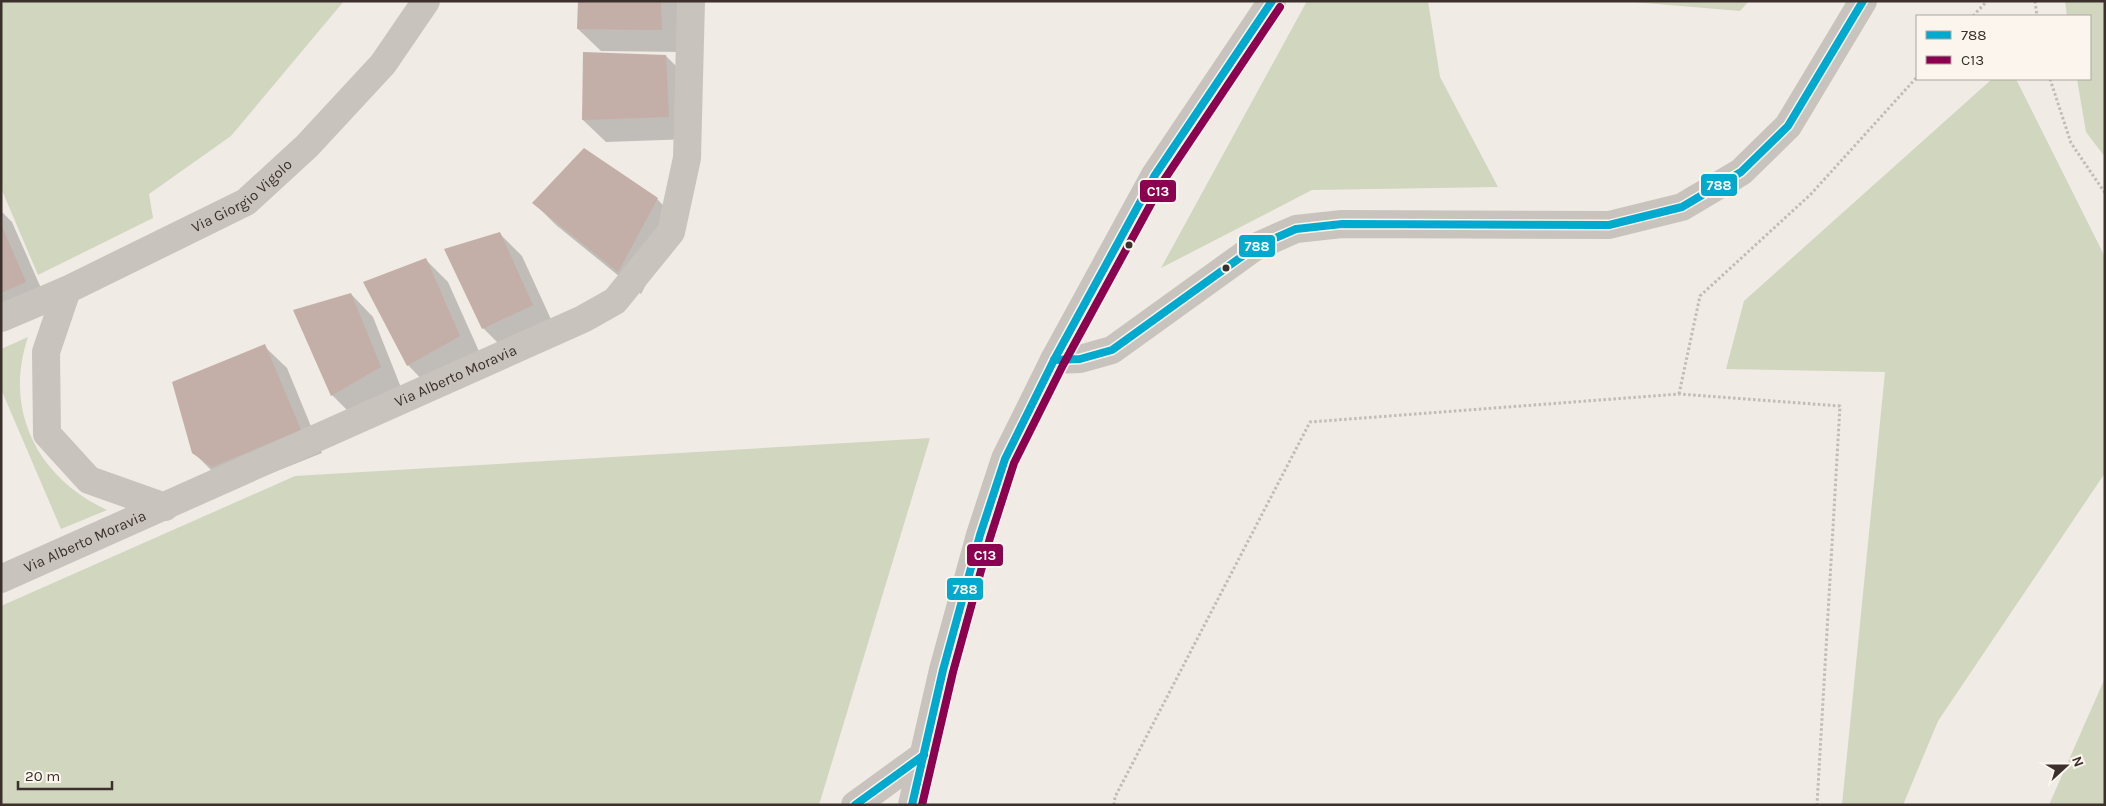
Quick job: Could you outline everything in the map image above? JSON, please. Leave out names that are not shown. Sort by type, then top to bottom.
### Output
[{"type":"street","name":"Via Giorgio Vigolo","points":[[1,318],[67,290],[246,202],[307,146],[383,64],[426,1]]},
{"type":"street","name":"Via Alberto Moravia","points":[[1,579],[584,319],[615,301],[671,232],[688,158],[691,1]]},
{"type":"street","points":[[912,805],[943,670],[980,535],[1005,459],[1054,360],[1155,175],[1272,1]]},
{"type":"street","points":[[1054,360],[1080,359],[1112,350],[1255,247],[1296,229],[1342,224],[1609,225],[1682,207],[1741,172],[1788,126],[1863,1]]},
{"type":"street","points":[[67,290],[46,352],[47,434],[89,480],[165,507]]},
{"type":"street","points":[[855,805],[924,755]]},
{"type":"path","points":[[1974,15],[1986,1]]},
{"type":"path","points":[[2035,1],[2037,15]]},
{"type":"path","points":[[1679,394],[1700,296],[1811,194],[1916,78]]},
{"type":"path","points":[[2050,80],[2071,143],[2105,193]]},
{"type":"path","points":[[1114,805],[1115,797],[1310,422],[1679,394],[1840,406],[1817,805]]},
{"type":"green space","points":[[1,1],[344,1],[231,136],[149,194],[153,218],[38,275],[1,188]]},
{"type":"green space","points":[[1307,1],[1428,1],[1440,77],[1498,187],[1312,190],[1161,268]]},
{"type":"green space","points":[[1622,1],[1749,1],[1740,11]]},
{"type":"green space","points":[[2065,1],[2105,1],[2105,157],[2086,132],[2077,80],[2091,80],[2091,15],[2067,15]]},
{"type":"green space","points":[[1991,80],[2016,80],[2105,257],[2105,473],[1938,721],[1903,805],[1842,805],[1885,372],[1726,369],[1744,301]]},
{"type":"green space","points":[[28,337],[21,364],[20,391],[24,416],[32,439],[45,461],[62,480],[83,496],[107,510],[61,529],[1,389],[1,349]]},
{"type":"green space","points":[[930,438],[819,805],[1,805],[1,606],[295,476]]},
{"type":"green space","points":[[2105,678],[2105,805],[2049,805]]},
{"type":"building","points":[[578,1],[661,1],[662,30],[577,29]]},
{"type":"building","points":[[583,52],[666,55],[669,117],[582,120]]},
{"type":"building","points":[[584,148],[658,198],[618,272],[532,203]]},
{"type":"building","points":[[1,224],[26,282],[1,293]]},
{"type":"building","points":[[500,232],[533,305],[482,329],[444,249]]},
{"type":"building","points":[[426,258],[460,336],[407,366],[363,282]]},
{"type":"building","points":[[351,293],[381,367],[331,396],[293,310]]},
{"type":"building","points":[[265,344],[301,430],[212,467],[192,453],[172,382]]},
{"type":"transit line","name":"788","points":[[912,805],[943,670],[980,535],[1005,459],[1054,360],[1155,175],[1272,1]]},
{"type":"transit line","name":"788","points":[[1054,360],[1080,359],[1112,350],[1255,247],[1296,229],[1342,224],[1609,225],[1682,207],[1741,172],[1788,126],[1863,1]]},
{"type":"transit line","name":"C13","points":[[922,805],[953,672],[990,538],[1014,463],[1063,365],[1164,180],[1280,7]]},
{"type":"transit line","name":"788","points":[[855,805],[924,755]]}]
